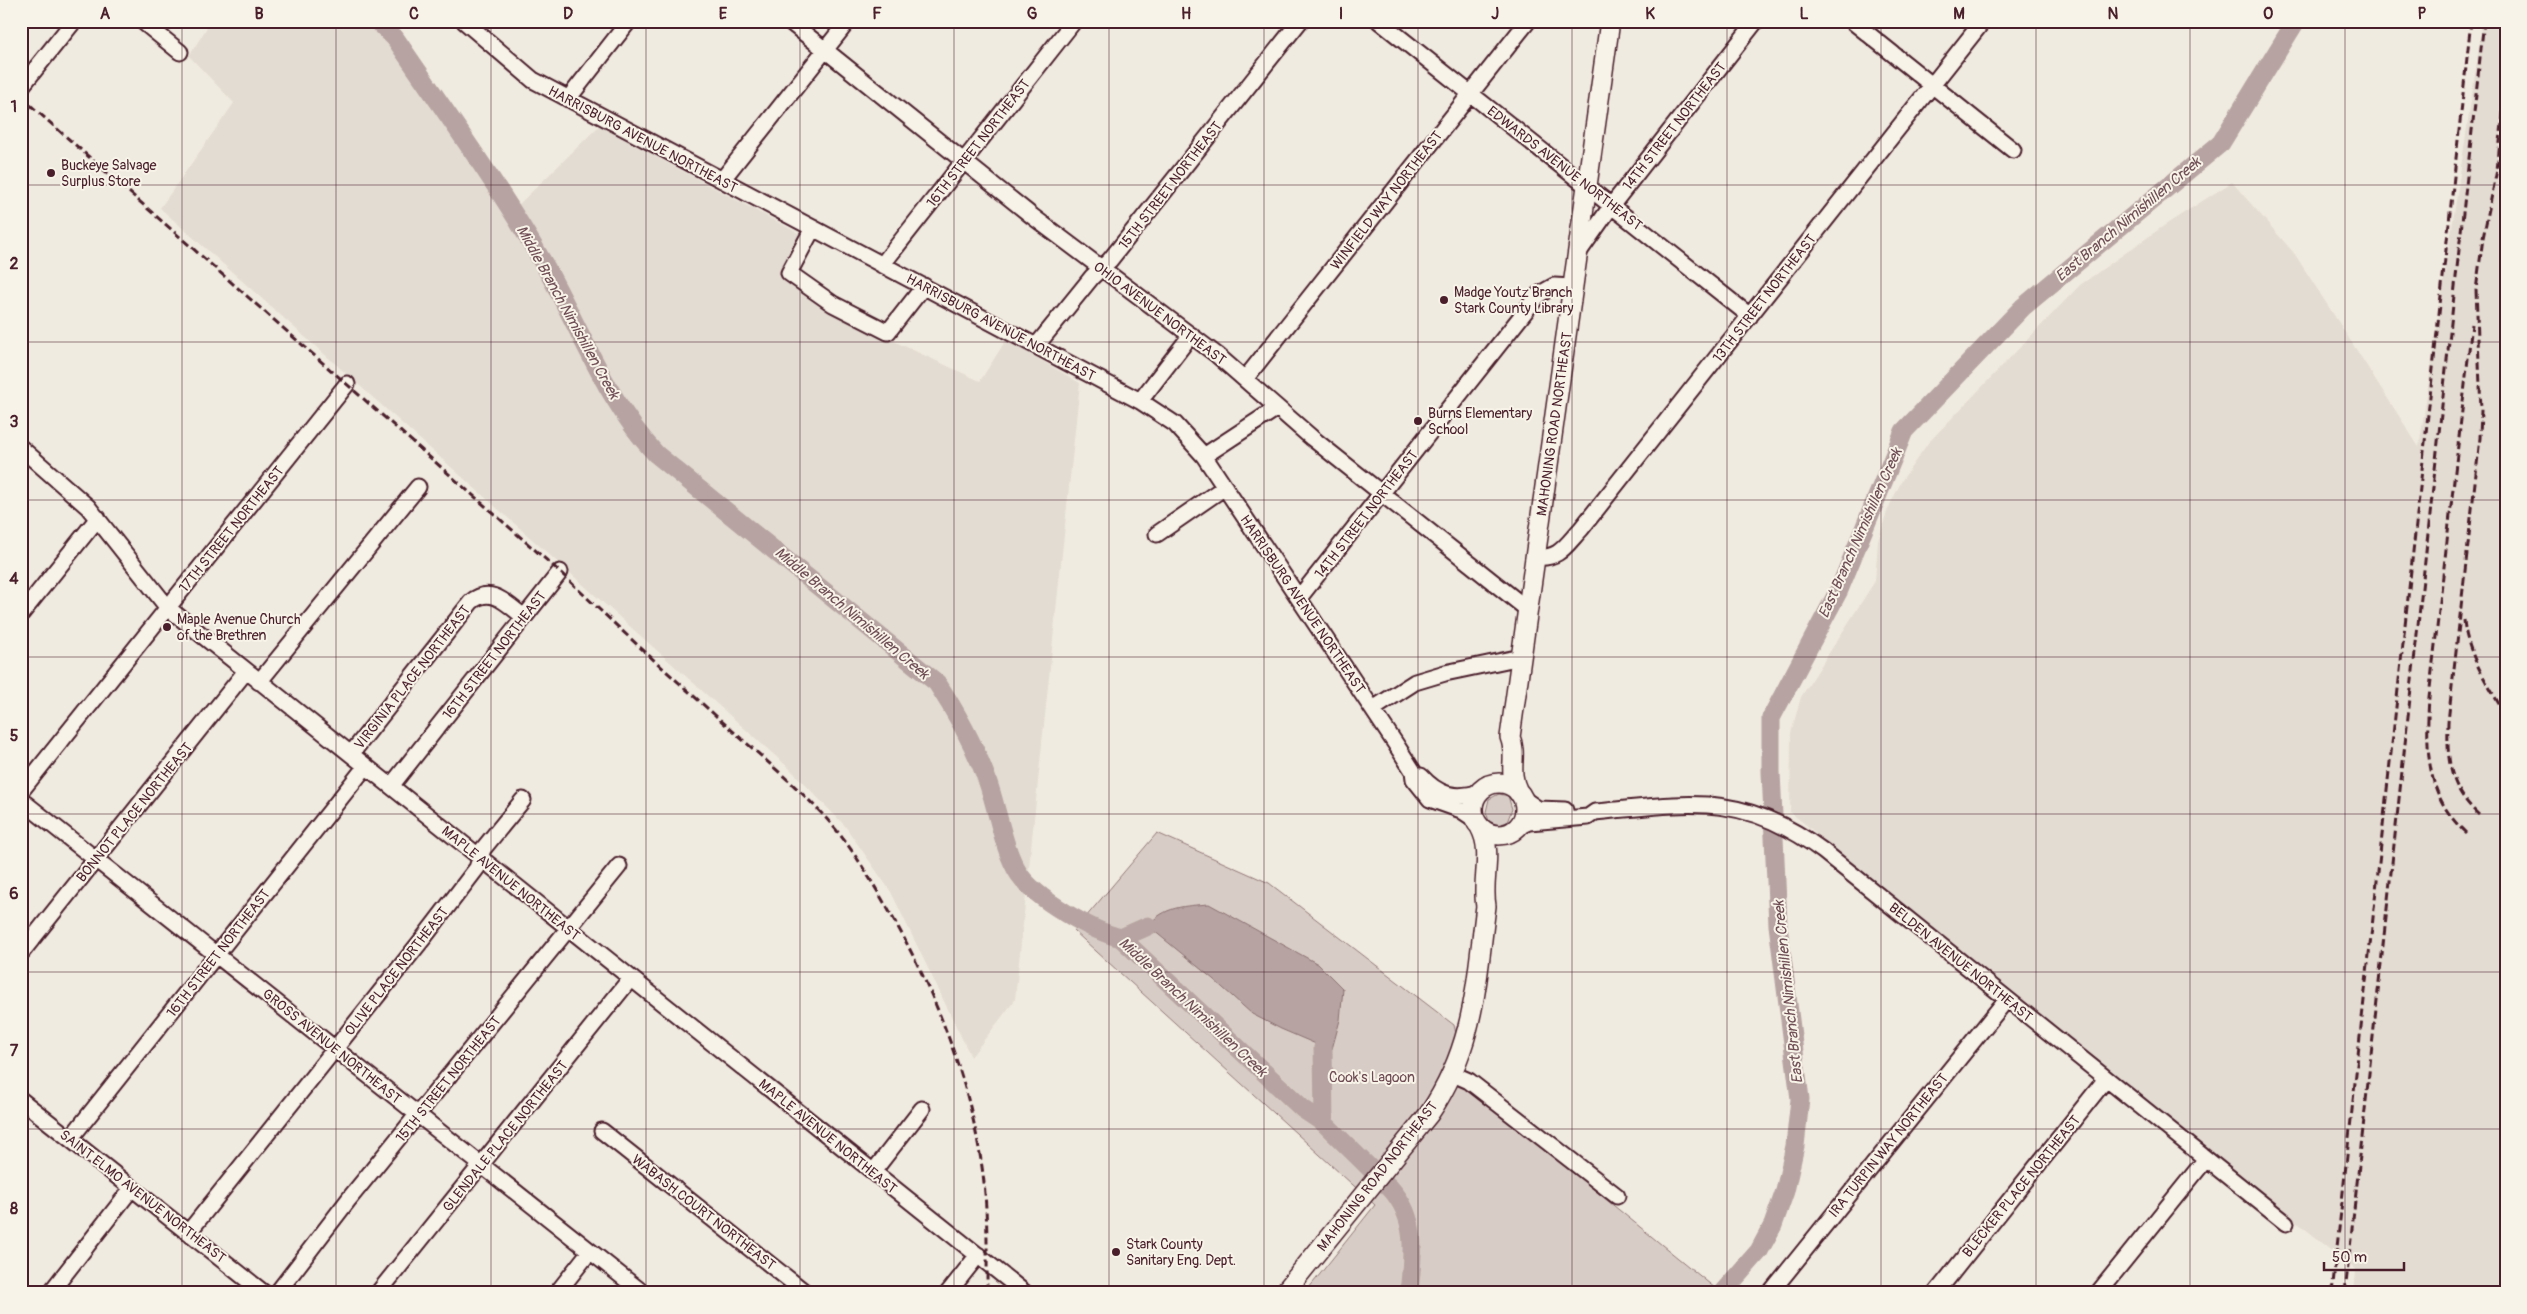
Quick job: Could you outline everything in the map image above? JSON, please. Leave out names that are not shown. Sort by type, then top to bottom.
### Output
[{"type":"main road","name":"MAHONING ROAD NORTHEAST","points":[[1520,795],[1512,776],[1514,746],[1510,737],[1610,21]]},
{"type":"main road","name":"MAHONING ROAD NORTHEAST","points":[[1481,791],[1496,773],[1503,744],[1510,737]]},
{"type":"main road","points":[[1502,784],[1513,787],[1520,795],[1524,812],[1515,829],[1497,835],[1478,823],[1474,805],[1481,791],[1489,785],[1502,784]]},
{"type":"main road","name":"MAHONING ROAD NORTHEAST","points":[[1284,1293],[1429,1114],[1453,1074],[1462,1050],[1471,1013],[1486,906],[1483,890],[1487,851],[1478,823]]},
{"type":"main road","name":"MAHONING ROAD NORTHEAST","points":[[1486,906],[1494,893],[1500,850],[1515,829]]},
{"type":"street","points":[[21,87],[74,21]]},
{"type":"street","points":[[142,21],[180,52]]},
{"type":"street","name":"HARRISBURG AVENUE NORTHEAST","points":[[464,21],[533,80],[568,100],[1037,346],[1140,401],[1175,424],[1204,456],[1413,771],[1443,794],[1458,797],[1481,791]]},
{"type":"street","points":[[568,100],[629,21]]},
{"type":"street","name":"OHIO AVENUE NORTHEAST","points":[[789,21],[963,161],[1191,335],[1382,495],[1527,608]]},
{"type":"street","points":[[722,180],[848,21]]},
{"type":"street","name":"16TH STREET NORTHEAST","points":[[882,265],[1074,21]]},
{"type":"street","name":"15TH STREET NORTHEAST","points":[[1037,346],[1158,201],[1300,21]]},
{"type":"street","name":"EDWARDS AVENUE NORTHEAST","points":[[1378,21],[1750,316]]},
{"type":"street","name":"WINFIELD WAY NORTHEAST","points":[[1245,379],[1528,21]]},
{"type":"street","name":"14TH STREET NORTHEAST","points":[[1576,256],[1612,205],[1756,21]]},
{"type":"street","points":[[1852,21],[2013,150]]},
{"type":"street","name":"13TH STREET NORTHEAST","points":[[1534,558],[1556,556],[1581,528],[1983,21]]},
{"type":"street","points":[[813,228],[789,273],[833,304],[888,332],[924,286]]},
{"type":"street","name":"14TH STREET NORTHEAST","points":[[1299,598],[1538,295],[1546,288],[1554,286],[1572,287]]},
{"type":"street","points":[[1140,401],[1191,335]]},
{"type":"street","name":"17TH STREET NORTHEAST","points":[[21,791],[347,384]]},
{"type":"street","points":[[1204,456],[1277,408]]},
{"type":"street","name":"MAPLE AVENUE NORTHEAST","points":[[21,448],[98,518],[168,608],[1025,1293]]},
{"type":"street","points":[[259,682],[418,487]]},
{"type":"street","points":[[1157,534],[1225,487]]},
{"type":"street","points":[[21,614],[98,518]]},
{"type":"street","name":"16TH STREET NORTHEAST","points":[[391,786],[560,572]]},
{"type":"street","name":"VIRGINIA PLACE NORTHEAST","points":[[351,754],[471,602],[478,596],[494,595],[524,617]]},
{"type":"street","points":[[1372,708],[1415,682],[1521,657]]},
{"type":"street","name":"BONNOT PLACE NORTHEAST","points":[[21,953],[246,671]]},
{"type":"street","name":"16TH STREET NORTHEAST","points":[[70,1139],[366,766]]},
{"type":"street","name":"HARRISBURG AVENUE NORTHEAST","points":[[1413,771],[1414,779],[1432,801],[1461,810],[1478,823]]},
{"type":"street","name":"BELDEN AVENUE NORTHEAST","points":[[1520,795],[1534,807],[1543,810],[1588,808],[1595,812]]},
{"type":"street","name":"GROSS AVENUE NORTHEAST","points":[[21,800],[643,1293]]},
{"type":"street","name":"OLIVE PLACE NORTHEAST","points":[[188,1233],[465,883],[476,868],[484,849],[523,800]]},
{"type":"street","name":"BELDEN AVENUE NORTHEAST","points":[[1515,829],[1532,822],[1588,817],[1595,812],[1699,804],[1729,806],[1755,813],[1798,833],[2286,1223]]},
{"type":"street","name":"15TH STREET NORTHEAST","points":[[277,1293],[619,866]]},
{"type":"street","name":"GLENDALE PLACE NORTHEAST","points":[[378,1293],[631,978]]},
{"type":"street","name":"IRA TURPIN WAY NORTHEAST","points":[[1770,1293],[2007,999]]},
{"type":"street","points":[[1453,1074],[1476,1087],[1618,1196]]},
{"type":"street","name":"BLECKER PLACE NORTHEAST","points":[[1936,1293],[2106,1079]]},
{"type":"street","name":"SAINT ELMO AVENUE NORTHEAST","points":[[21,1100],[264,1293]]},
{"type":"street","points":[[873,1172],[922,1109]]},
{"type":"street","name":"WABASH COURT NORTHEAST","points":[[602,1131],[806,1293]]},
{"type":"street","points":[[2098,1293],[2206,1159]]},
{"type":"street","points":[[50,1293],[132,1188]]},
{"type":"street","points":[[557,1293],[590,1251]]},
{"type":"street","points":[[948,1293],[978,1256]]},
{"type":"shaded area","points":[[211,21],[371,21],[380,24],[510,213],[599,126],[800,234],[781,278],[820,307],[980,381],[1006,340],[1080,383],[1015,1000],[971,1057],[891,892],[845,826],[790,769],[160,208],[234,103],[189,56]]},
{"type":"shaded area","points":[[2483,21],[2506,21],[2506,1293],[2354,1293],[2356,1270],[1790,812],[1791,733],[1801,697],[1875,581],[1878,541],[1887,511],[1902,480],[1928,443],[2080,285],[2165,225],[2232,182],[2294,253],[2419,447]]},
{"type":"shaded area","points":[[1209,904],[1318,964],[1343,989],[1340,1020],[1332,1049],[1281,1029],[1252,1014],[1213,979],[1148,926],[1161,914],[1176,908]]},
{"type":"green space","points":[[1499,794],[1508,796],[1512,809],[1507,822],[1498,825],[1489,821],[1486,812],[1489,799]]},
{"type":"green space","name":"Cook's Lagoon","points":[[1157,833],[1269,883],[1454,1025],[1468,1087],[1721,1293],[1305,1293],[1375,1205],[1074,931]]},
{"type":"waterway","name":"Middle Branch Nimishillen Creek","points":[[378,21],[395,38],[510,208],[545,266],[595,364],[639,434],[656,454],[937,683],[958,717],[976,753],[990,788],[1004,840],[1013,864],[1027,884],[1066,913],[1095,929],[1121,938],[1303,1109],[1324,1123],[1391,1189],[1400,1201],[1410,1225],[1412,1265],[1409,1293]]},
{"type":"waterway","name":"East Branch Nimishillen Creek","points":[[1722,1293],[1759,1251],[1773,1225],[1785,1191],[1795,1146],[1800,1099],[1778,925],[1771,772],[1771,718],[1839,590],[1904,431],[2023,307],[2221,143],[2296,21]]},
{"type":"waterway","points":[[1121,938],[1148,926]]},
{"type":"waterway","points":[[1323,1047],[1324,1123]]},
{"type":"railway","points":[[2332,1293],[2471,21]]},
{"type":"railway","points":[[2345,1293],[2484,21]]},
{"type":"railway","points":[[2479,815],[2461,794],[2452,773],[2448,749],[2448,722],[2480,438],[2481,410],[2476,290],[2483,238],[2497,170],[2506,86]]},
{"type":"railway","points":[[21,97],[560,572],[656,662],[785,777],[812,803],[849,846],[882,899],[917,964],[933,997],[959,1067],[977,1138],[985,1189],[987,1293]]},
{"type":"railway","points":[[2466,833],[2442,803],[2435,787],[2431,770],[2428,735],[2429,697],[2472,324]]},
{"type":"railway","points":[[2464,620],[2469,646],[2474,658],[2506,716]]},
{"type":"place","name":"Buckeye Salvage Surplus Store","points":[[51,173]]},
{"type":"place","name":"Madge Youtz Branch Stark County Library","points":[[1444,300]]},
{"type":"place","name":"Burns Elementary School","points":[[1418,421]]},
{"type":"place","name":"Maple Avenue Church of the Brethren","points":[[167,627]]},
{"type":"place","name":"Stark County Sanitary Eng. Dept.","points":[[1116,1252]]}]
